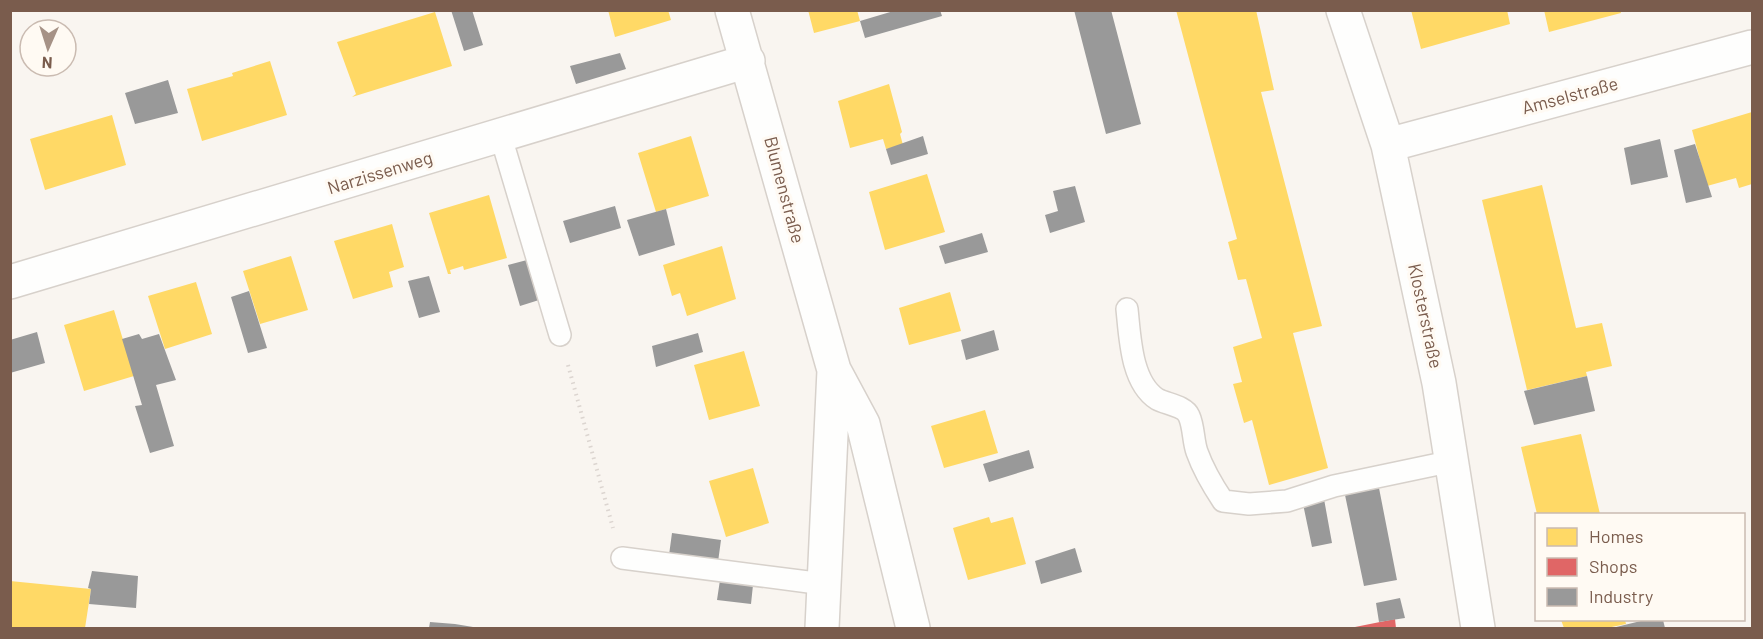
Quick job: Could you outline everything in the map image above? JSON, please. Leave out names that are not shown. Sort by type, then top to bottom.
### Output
[{"type":"street","name":"Blumenstraße","points":[[732,10],[834,370],[863,424],[913,628]]},
{"type":"street","name":"Klosterstraße","points":[[1343,10],[1388,145],[1439,383],[1478,628]]},
{"type":"street","name":"Amselstraße","points":[[1388,145],[1752,47]]},
{"type":"street","name":"Narzissenweg","points":[[10,282],[748,61]]},
{"type":"street","name":"Blumenstraße","points":[[822,628],[834,370]]},
{"type":"lane","points":[[501,136],[560,335]]},
{"type":"lane","points":[[1127,309],[1136,363],[1148,391],[1156,398],[1185,410],[1189,415],[1197,452],[1223,501],[1250,504],[1287,501],[1334,486],[1452,461]]},
{"type":"lane","points":[[622,558],[824,584]]},
{"type":"path","points":[[560,335],[622,558]]},
{"type":"building: Homes","points":[[608,10],[668,10],[671,20],[615,37]]},
{"type":"building: Homes","points":[[808,10],[857,10],[860,21],[814,33]]},
{"type":"building: Homes","points":[[1176,10],[1256,10],[1274,90],[1261,92],[1322,326],[1293,333],[1328,468],[1269,485],[1252,420],[1244,423],[1233,384],[1242,382],[1233,347],[1262,338],[1246,279],[1238,280],[1228,242],[1237,239]]},
{"type":"building: Homes","points":[[1411,10],[1507,10],[1510,24],[1421,49]]},
{"type":"building: Homes","points":[[1544,10],[1620,10],[1621,13],[1549,32]]},
{"type":"building: Homes","points":[[435,12],[452,66],[352,97],[356,94],[337,42]]},
{"type":"building: Homes","points":[[270,61],[287,115],[202,141],[187,89],[233,76],[232,73]]},
{"type":"building: Homes","points":[[889,84],[902,132],[900,134],[903,145],[886,149],[883,139],[850,148],[838,101]]},
{"type":"building: Homes","points":[[1752,112],[1752,184],[1739,188],[1736,178],[1707,186],[1692,130]]},
{"type":"building: Homes","points":[[112,115],[126,165],[45,190],[30,139]]},
{"type":"building: Homes","points":[[691,136],[709,196],[656,212],[638,153]]},
{"type":"building: Homes","points":[[927,174],[945,232],[885,250],[869,192]]},
{"type":"building: Homes","points":[[1542,185],[1576,328],[1602,323],[1612,366],[1586,372],[1587,376],[1527,390],[1482,200]]},
{"type":"building: Homes","points":[[489,195],[507,258],[464,270],[463,266],[450,270],[451,274],[448,274],[429,213]]},
{"type":"building: Homes","points":[[392,224],[404,267],[389,272],[393,287],[353,299],[334,241]]},
{"type":"building: Homes","points":[[722,246],[736,299],[687,316],[680,293],[672,296],[663,265]]},
{"type":"building: Homes","points":[[291,256],[308,310],[260,324],[243,271]]},
{"type":"building: Homes","points":[[196,282],[212,334],[165,349],[148,296]]},
{"type":"building: Homes","points":[[950,292],[961,331],[909,345],[899,308]]},
{"type":"building: Homes","points":[[114,310],[134,376],[84,391],[64,325]]},
{"type":"building: Homes","points":[[744,351],[760,406],[709,420],[694,365]]},
{"type":"building: Homes","points":[[985,410],[998,453],[944,468],[931,426]]},
{"type":"building: Homes","points":[[1581,434],[1600,513],[1537,513],[1521,447]]},
{"type":"building: Homes","points":[[753,468],[769,523],[726,537],[709,481]]},
{"type":"building: Homes","points":[[989,517],[991,523],[1013,517],[1026,564],[968,580],[953,528]]},
{"type":"building: Homes","points":[[10,581],[91,589],[85,628],[10,628]]},
{"type":"building: Homes","points":[[1561,621],[1625,621],[1626,624],[1607,628],[1564,628]]},
{"type":"building: Shops","points":[[1395,619],[1396,628],[1355,628],[1355,627]]},
{"type":"building: Industry","points":[[451,10],[472,10],[483,45],[464,51]]},
{"type":"building: Industry","points":[[897,10],[940,10],[942,16],[865,38],[860,21]]},
{"type":"building: Industry","points":[[1074,10],[1111,10],[1141,124],[1106,134]]},
{"type":"building: Industry","points":[[620,53],[626,69],[576,84],[570,66]]},
{"type":"building: Industry","points":[[168,80],[178,113],[135,124],[125,93]]},
{"type":"building: Industry","points":[[923,136],[928,154],[891,165],[886,149]]},
{"type":"building: Industry","points":[[1660,139],[1668,177],[1631,185],[1624,148]]},
{"type":"building: Industry","points":[[1695,144],[1712,197],[1686,203],[1674,150]]},
{"type":"building: Industry","points":[[1075,186],[1085,222],[1050,233],[1045,215],[1058,211],[1053,191]]},
{"type":"building: Industry","points":[[615,206],[621,228],[570,243],[563,221]]},
{"type":"building: Industry","points":[[666,209],[675,245],[639,256],[627,220]]},
{"type":"building: Industry","points":[[982,233],[988,252],[945,264],[939,246]]},
{"type":"building: Industry","points":[[527,260],[539,300],[520,306],[508,265]]},
{"type":"building: Industry","points":[[429,276],[440,312],[419,318],[408,281]]},
{"type":"building: Industry","points":[[249,291],[267,348],[248,353],[231,297]]},
{"type":"building: Industry","points":[[994,330],[999,350],[966,360],[961,340]]},
{"type":"building: Industry","points":[[37,332],[45,363],[10,373],[10,340]]},
{"type":"building: Industry","points":[[698,333],[703,352],[656,367],[652,346]]},
{"type":"building: Industry","points":[[139,334],[142,339],[159,334],[176,380],[156,385],[174,446],[150,453],[135,406],[142,405],[122,339]]},
{"type":"building: Industry","points":[[1587,376],[1595,411],[1534,425],[1524,391]]},
{"type":"building: Industry","points":[[1029,450],[1034,468],[989,482],[983,464]]},
{"type":"building: Industry","points":[[1379,488],[1397,580],[1364,586],[1345,495]]},
{"type":"building: Industry","points":[[1324,499],[1332,543],[1312,547],[1303,504]]},
{"type":"building: Industry","points":[[672,533],[721,540],[718,562],[669,555]]},
{"type":"building: Industry","points":[[1075,548],[1082,572],[1041,584],[1035,561]]},
{"type":"building: Industry","points":[[92,571],[138,576],[136,608],[89,604],[91,589],[88,588]]},
{"type":"building: Industry","points":[[720,580],[753,585],[751,604],[717,600]]},
{"type":"building: Industry","points":[[1400,598],[1405,618],[1379,622],[1376,603]]},
{"type":"building: Industry","points":[[1641,621],[1663,621],[1665,628],[1612,628]]},
{"type":"building: Industry","points":[[430,622],[455,624],[479,628],[429,628]]}]
